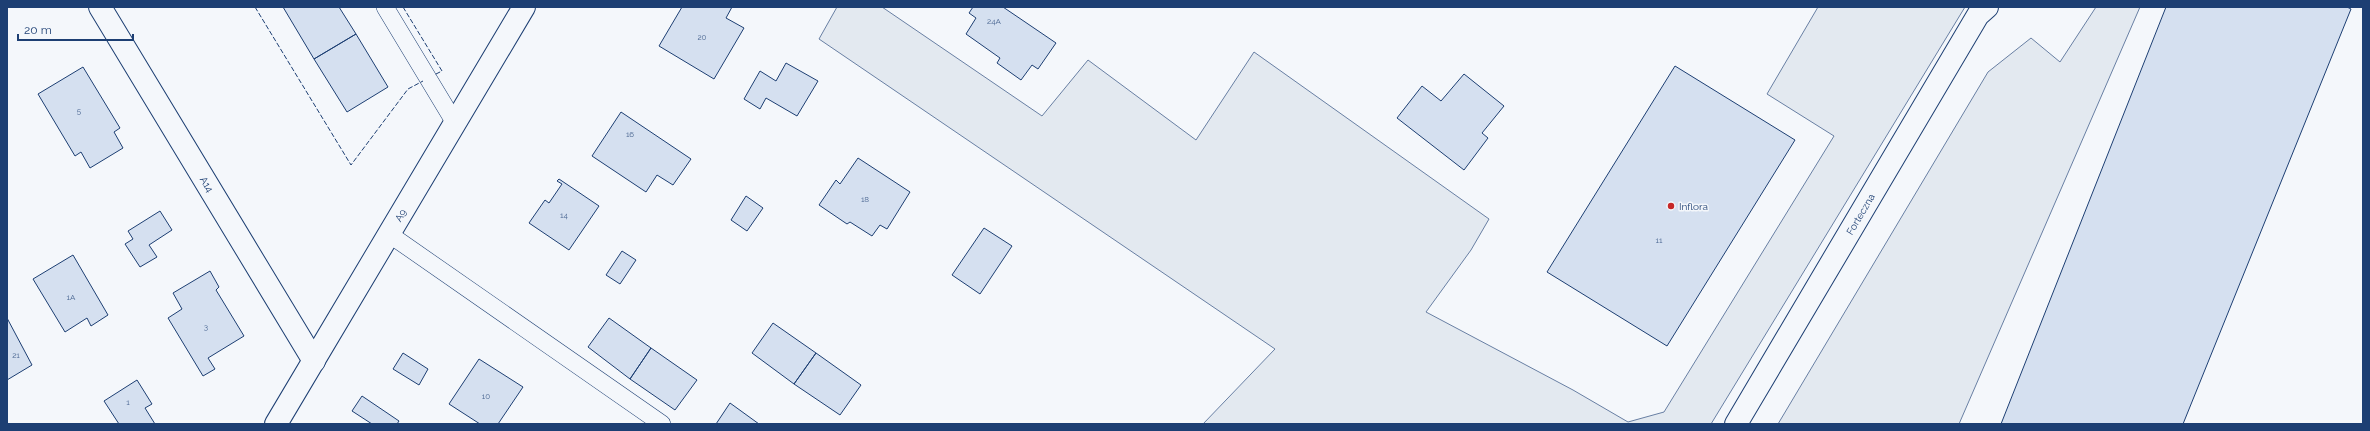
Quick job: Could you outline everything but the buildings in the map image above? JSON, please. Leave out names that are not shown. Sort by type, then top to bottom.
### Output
[{"type":"street","name":"A14","points":[[100,7],[314,361]]},
{"type":"street","name":"A9","points":[[276,424],[524,7]]},
{"type":"street","name":"Forteczna","points":[[1736,424],[1978,15],[1987,7]]},
{"type":"lane","points":[[385,7],[455,123]]},
{"type":"lane","points":[[389,234],[662,424]]},
{"type":"shaded area","points":[[837,7],[882,7],[1042,116],[1088,60],[1196,140],[1254,52],[1489,219],[1471,250],[1426,312],[1573,390],[1628,422],[1664,412],[1834,136],[1767,94],[1818,7],[1965,7],[1711,424],[1203,424],[1275,349],[819,39]]},
{"type":"shaded area","points":[[2096,7],[2140,7],[1959,424],[1778,424],[1988,72],[2031,38],[2060,62]]},
{"type":"fence","points":[[255,7],[351,165],[408,89],[423,81]]},
{"type":"fence","points":[[403,7],[442,71],[434,75]]},
{"type":"place","name":"Inflora","points":[[1671,206]]}]
